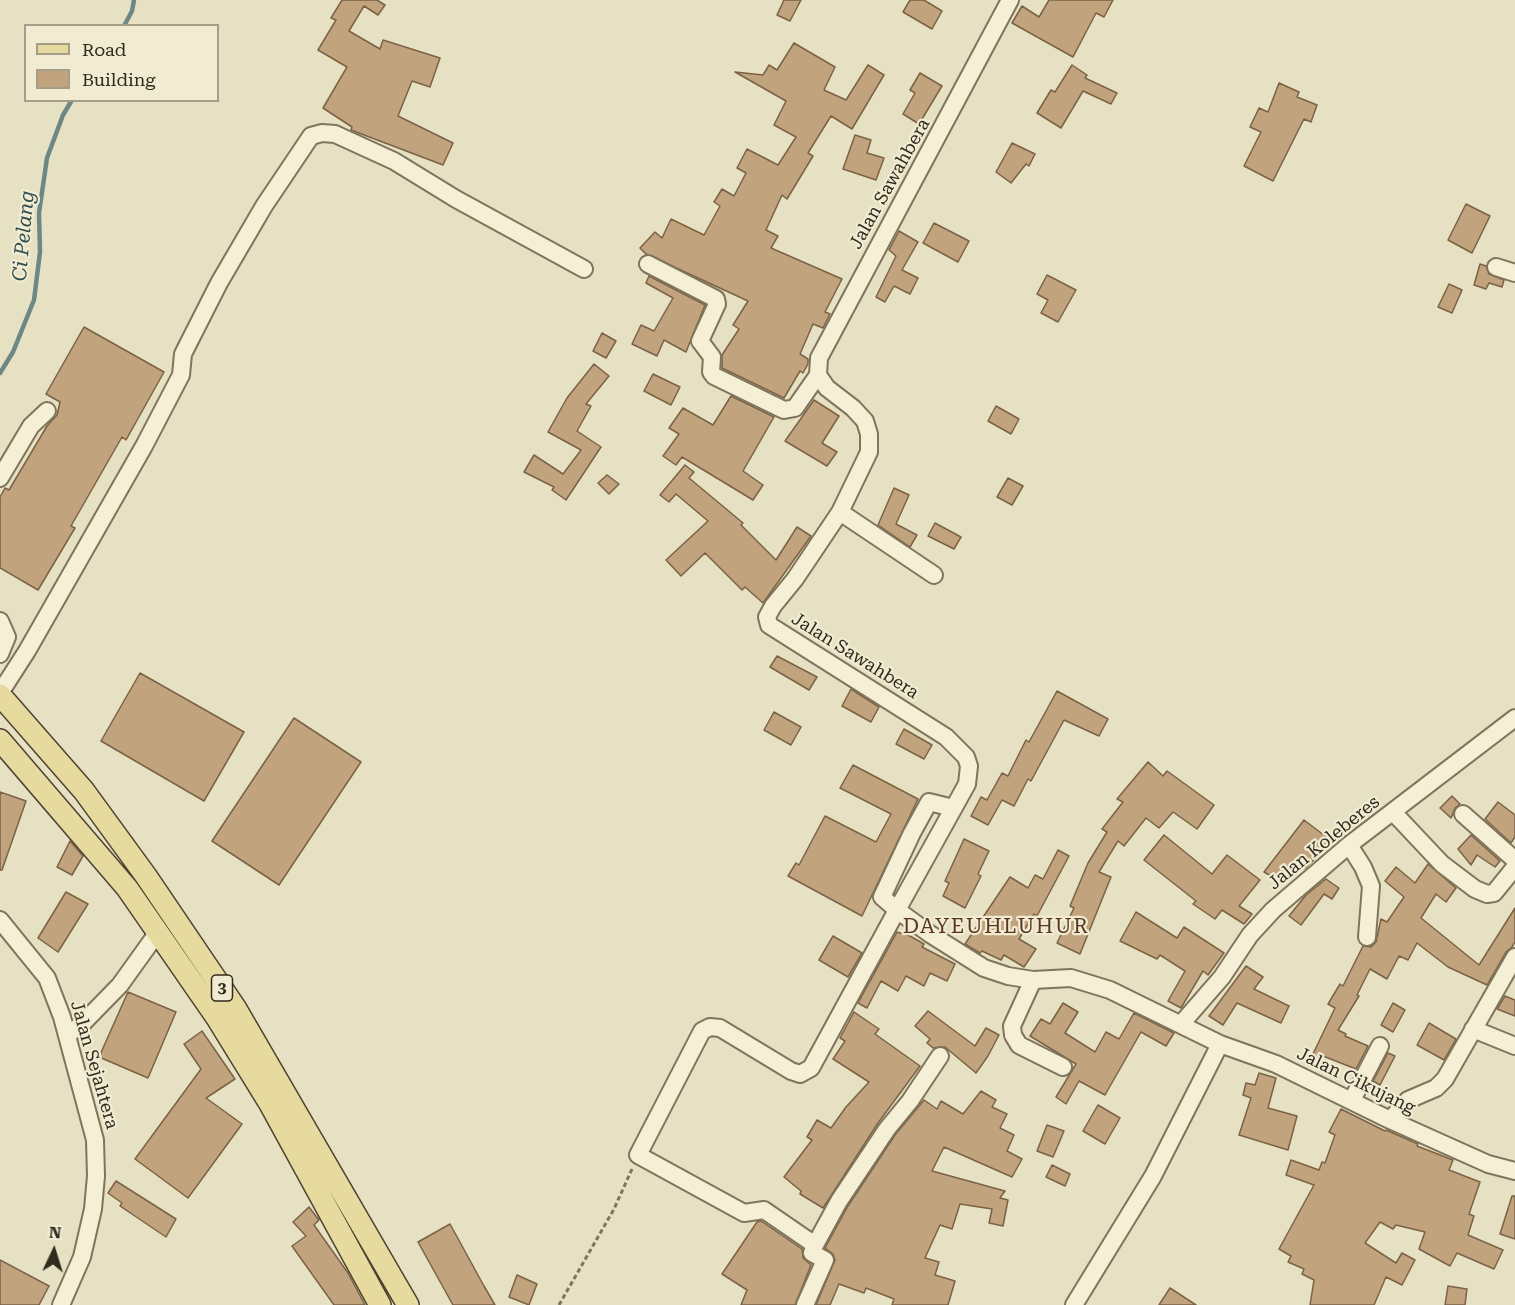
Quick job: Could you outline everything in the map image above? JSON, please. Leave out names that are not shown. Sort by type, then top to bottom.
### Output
[{"type":"main road","name":"3","points":[[0,694],[84,791],[146,876],[227,1013],[408,1305]]},
{"type":"main road","name":"3","points":[[0,740],[127,888],[158,932],[227,1013],[270,1104],[380,1305]]},
{"type":"street","name":"Jalan Sawahbera","points":[[638,1155],[702,1031],[710,1027],[720,1028],[791,1071],[800,1074],[811,1068],[968,784],[969,766],[966,757],[946,737],[769,625],[767,617],[840,512],[869,452],[869,434],[865,421],[854,408],[827,388],[818,375],[819,358],[1010,0]]},
{"type":"street","points":[[0,694],[144,446],[181,375],[183,354],[219,283],[264,206],[311,136],[322,133],[335,134],[394,161],[456,200],[584,269]]},
{"type":"street","points":[[648,264],[716,299],[717,304],[700,341],[711,353],[711,372],[714,376],[784,410],[795,408],[818,375]]},
{"type":"street","points":[[1496,267],[1515,273]]},
{"type":"street","points":[[0,478],[31,426],[47,411]]},
{"type":"street","points":[[840,512],[934,575]]},
{"type":"street","points":[[0,621],[7,638],[0,654]]},
{"type":"street","name":"Jalan Koleberes","points":[[1182,1023],[1222,977],[1250,935],[1273,910],[1348,845],[1515,718]]},
{"type":"street","points":[[953,808],[929,802],[882,897],[897,910],[984,968],[1033,980],[1071,978],[1083,981],[1110,990],[1182,1023]]},
{"type":"street","points":[[1393,812],[1442,864],[1475,889],[1487,894],[1494,893],[1515,867]]},
{"type":"street","points":[[1463,814],[1515,860]]},
{"type":"street","points":[[1348,845],[1363,867],[1371,886],[1367,937]]},
{"type":"street","name":"Jalan Sejahtera","points":[[0,920],[48,978],[67,1035],[95,1140],[96,1176],[93,1209],[82,1257],[61,1305]]},
{"type":"street","points":[[67,1035],[81,1025],[120,985],[158,932]]},
{"type":"street","points":[[1390,1120],[1408,1100],[1436,1088],[1460,1055],[1515,957]]},
{"type":"street","points":[[1033,980],[1012,1026],[1013,1035],[1019,1045],[1063,1067]]},
{"type":"street","name":"Jalan Cikujang","points":[[1182,1023],[1220,1044],[1276,1064],[1390,1120],[1488,1164],[1515,1171]]},
{"type":"street","points":[[1473,1029],[1515,1046]]},
{"type":"street","points":[[1074,1305],[1153,1176],[1220,1044]]},
{"type":"street","points":[[1352,1100],[1380,1046]]},
{"type":"street","points":[[805,1305],[825,1260],[812,1252],[814,1245],[839,1201],[887,1129],[910,1101],[940,1056]]},
{"type":"street","points":[[638,1155],[744,1213],[764,1210],[814,1245]]},
{"type":"path","points":[[560,1305],[614,1209],[638,1155]]},
{"type":"building","points":[[342,0],[377,0],[385,5],[378,15],[364,6],[349,31],[380,49],[383,40],[440,58],[430,87],[412,81],[398,116],[453,143],[443,165],[351,130],[352,127],[323,108],[347,67],[318,50],[336,20],[331,18]]},
{"type":"building","points":[[784,0],[801,0],[790,21],[777,15]]},
{"type":"building","points":[[910,0],[924,0],[942,11],[932,29],[903,12]]},
{"type":"building","points":[[1049,0],[1113,0],[1104,17],[1096,13],[1073,57],[1012,23],[1022,6],[1039,17]]},
{"type":"building","points":[[794,43],[835,67],[824,90],[846,100],[868,65],[884,75],[852,129],[831,116],[808,153],[813,156],[787,199],[782,195],[766,230],[778,236],[771,248],[842,279],[825,312],[830,314],[823,328],[813,324],[800,354],[808,359],[808,364],[803,373],[800,371],[784,398],[722,368],[722,355],[739,329],[733,325],[748,301],[646,254],[640,248],[655,232],[662,238],[671,219],[704,235],[720,206],[714,202],[722,189],[734,196],[746,173],[737,168],[747,149],[778,165],[796,137],[774,125],[786,101],[735,72],[763,75],[769,65],[777,70]]},
{"type":"building","points":[[1072,65],[1087,75],[1085,78],[1117,93],[1111,104],[1083,91],[1061,128],[1037,113],[1051,90],[1055,92]]},
{"type":"building","points":[[920,73],[942,86],[919,124],[903,114],[915,93],[910,90]]},
{"type":"building","points":[[1279,83],[1299,92],[1297,97],[1317,105],[1311,122],[1304,119],[1273,181],[1244,166],[1261,132],[1250,127],[1259,108],[1268,112]]},
{"type":"building","points":[[855,135],[871,140],[867,153],[884,158],[876,180],[843,169]]},
{"type":"building","points":[[1012,143],[1035,154],[1029,166],[1026,164],[1011,183],[996,172]]},
{"type":"building","points":[[1466,204],[1490,216],[1472,253],[1448,240]]},
{"type":"building","points":[[934,223],[969,241],[958,262],[923,243]]},
{"type":"building","points":[[899,231],[918,242],[902,270],[918,278],[910,294],[894,286],[885,302],[876,297],[896,256],[889,250]]},
{"type":"building","points":[[1480,264],[1486,266],[1489,274],[1504,280],[1502,287],[1489,283],[1486,289],[1474,285]]},
{"type":"building","points":[[1047,275],[1076,290],[1058,322],[1041,313],[1048,300],[1037,294]]},
{"type":"building","points":[[649,276],[705,305],[686,352],[664,340],[657,356],[632,344],[641,325],[654,331],[673,298],[646,283]]},
{"type":"building","points":[[1449,284],[1462,290],[1452,313],[1438,307]]},
{"type":"building","points":[[84,327],[164,372],[126,440],[122,437],[71,526],[75,528],[38,590],[0,568],[0,497],[5,488],[9,490],[47,426],[57,415],[60,402],[46,394]]},
{"type":"building","points":[[602,333],[616,341],[606,358],[593,351]]},
{"type":"building","points":[[594,364],[609,376],[586,404],[591,406],[577,431],[601,447],[566,500],[552,490],[554,487],[524,472],[534,455],[563,474],[581,450],[548,432],[567,398]]},
{"type":"building","points":[[653,374],[680,387],[671,405],[644,391]]},
{"type":"building","points":[[731,396],[774,417],[743,471],[763,485],[753,500],[682,457],[676,465],[663,456],[679,434],[669,428],[683,408],[713,425]]},
{"type":"building","points":[[814,400],[839,416],[822,443],[837,452],[827,466],[785,441]]},
{"type":"building","points":[[996,406],[1019,419],[1011,434],[988,421]]},
{"type":"building","points":[[685,465],[694,472],[689,478],[743,523],[741,525],[776,560],[797,527],[811,536],[763,603],[745,587],[742,590],[705,553],[681,576],[666,560],[708,521],[676,494],[669,502],[660,495]]},
{"type":"building","points":[[607,475],[619,484],[609,494],[598,483]]},
{"type":"building","points":[[1008,478],[1023,486],[1012,505],[997,497]]},
{"type":"building","points":[[894,488],[909,495],[896,524],[917,535],[910,547],[878,525]]},
{"type":"building","points":[[935,523],[961,537],[954,549],[928,536]]},
{"type":"building","points":[[777,656],[817,677],[809,690],[770,667]]},
{"type":"building","points":[[140,673],[244,732],[204,801],[101,741]]},
{"type":"building","points":[[851,689],[879,707],[871,722],[842,706]]},
{"type":"building","points":[[1057,691],[1108,719],[1099,736],[1064,720],[1031,781],[1028,779],[1014,806],[1002,800],[988,825],[971,816],[981,797],[987,800],[1002,773],[1008,776],[1026,740],[1029,742]]},
{"type":"building","points":[[774,712],[801,727],[791,745],[764,730]]},
{"type":"building","points":[[294,718],[361,762],[279,885],[212,841]]},
{"type":"building","points":[[904,729],[932,745],[924,759],[896,744]]},
{"type":"building","points":[[1148,762],[1163,776],[1167,771],[1214,805],[1197,829],[1173,812],[1159,828],[1146,818],[1124,846],[1118,841],[1099,872],[1111,877],[1080,954],[1057,943],[1074,908],[1070,906],[1088,863],[1107,832],[1102,829],[1123,802],[1117,799]]},
{"type":"building","points":[[853,765],[918,799],[862,916],[788,876],[796,863],[799,865],[825,816],[876,842],[891,814],[840,788]]},
{"type":"building","points":[[0,792],[26,801],[2,870],[0,870]]},
{"type":"building","points":[[1452,796],[1460,804],[1455,808],[1451,818],[1440,808]]},
{"type":"building","points":[[1498,802],[1515,815],[1515,837],[1511,843],[1485,819]]},
{"type":"building","points":[[1304,820],[1333,842],[1305,868],[1296,861],[1283,883],[1264,872]]},
{"type":"building","points":[[1164,835],[1212,874],[1227,855],[1260,880],[1239,906],[1252,914],[1244,924],[1222,910],[1215,919],[1193,904],[1196,901],[1144,860]]},
{"type":"building","points":[[1471,835],[1500,861],[1495,867],[1477,855],[1471,865],[1458,849]]},
{"type":"building","points":[[964,839],[989,851],[978,874],[981,876],[965,908],[943,896],[949,883],[945,881]]},
{"type":"building","points":[[70,841],[83,856],[72,875],[57,867]]},
{"type":"building","points":[[1058,850],[1069,856],[1037,916],[1034,914],[1019,939],[1036,949],[1024,967],[1004,955],[1001,960],[982,951],[980,953],[965,944],[1010,877],[1028,888],[1035,875],[1043,879]]},
{"type":"building","points":[[1428,864],[1456,888],[1446,902],[1436,894],[1421,918],[1479,965],[1515,908],[1515,942],[1512,947],[1506,952],[1487,985],[1448,967],[1417,943],[1408,960],[1399,956],[1387,979],[1370,969],[1357,995],[1359,996],[1338,1030],[1346,1034],[1345,1036],[1368,1046],[1356,1069],[1323,1056],[1320,1060],[1312,1056],[1335,1008],[1328,1004],[1340,984],[1343,986],[1363,946],[1371,947],[1376,942],[1381,919],[1387,922],[1404,897],[1385,881],[1396,867],[1415,883]]},
{"type":"building","points":[[1326,879],[1339,888],[1332,899],[1324,894],[1301,925],[1289,916],[1306,895]]},
{"type":"building","points":[[66,892],[88,904],[58,952],[38,938]]},
{"type":"building","points":[[1136,912],[1177,938],[1184,927],[1224,953],[1208,975],[1203,971],[1181,1008],[1168,1001],[1185,971],[1160,955],[1157,959],[1120,941]]},
{"type":"building","points":[[897,932],[910,936],[924,944],[922,947],[955,964],[947,981],[930,973],[924,986],[906,976],[898,991],[881,981],[867,1008],[858,1003]]},
{"type":"building","points":[[833,936],[862,953],[848,977],[819,960]]},
{"type":"building","points":[[1246,966],[1263,977],[1254,989],[1289,1006],[1281,1023],[1237,1003],[1223,1025],[1209,1016]]},
{"type":"building","points":[[128,992],[176,1012],[148,1078],[99,1057]]},
{"type":"building","points":[[1505,996],[1515,1000],[1515,1016],[1497,1009]]},
{"type":"building","points":[[1063,1003],[1078,1012],[1065,1033],[1095,1052],[1106,1032],[1119,1039],[1134,1013],[1174,1033],[1166,1046],[1141,1032],[1105,1095],[1079,1081],[1066,1104],[1056,1097],[1076,1064],[1030,1036],[1041,1019],[1050,1024]]},
{"type":"building","points":[[1393,1003],[1405,1010],[1393,1032],[1381,1025]]},
{"type":"building","points":[[928,1011],[975,1046],[986,1028],[999,1035],[976,1073],[945,1047],[933,1048],[927,1043],[930,1039],[915,1026]]},
{"type":"building","points":[[854,1012],[879,1029],[875,1034],[920,1066],[878,1123],[823,1208],[800,1194],[801,1191],[784,1177],[812,1140],[807,1137],[817,1120],[831,1128],[846,1107],[869,1082],[833,1059],[845,1041],[840,1038]]},
{"type":"building","points":[[1429,1023],[1456,1039],[1444,1060],[1417,1045]]},
{"type":"building","points":[[202,1031],[235,1079],[206,1098],[242,1124],[188,1198],[135,1159],[201,1069],[184,1044]]},
{"type":"building","points":[[1388,1053],[1395,1056],[1380,1085],[1373,1081]]},
{"type":"building","points":[[1259,1073],[1276,1078],[1268,1108],[1297,1116],[1288,1150],[1239,1135],[1251,1098],[1243,1095],[1246,1083],[1255,1085]]},
{"type":"building","points":[[981,1091],[996,1100],[992,1107],[1007,1114],[1000,1128],[1014,1135],[1007,1151],[1022,1159],[1012,1177],[944,1147],[932,1171],[1005,1191],[1000,1198],[1008,1200],[1003,1226],[989,1223],[992,1209],[960,1204],[952,1229],[940,1225],[925,1258],[939,1262],[935,1275],[955,1281],[948,1305],[892,1305],[894,1299],[866,1288],[864,1293],[839,1284],[830,1305],[816,1305],[835,1260],[833,1254],[825,1248],[848,1206],[895,1135],[924,1100],[937,1109],[941,1101],[963,1114]]},
{"type":"building","points":[[1098,1105],[1120,1118],[1105,1144],[1083,1131]]},
{"type":"building","points":[[1341,1109],[1385,1131],[1418,1144],[1417,1146],[1453,1160],[1449,1170],[1480,1182],[1469,1214],[1474,1216],[1468,1235],[1503,1250],[1494,1269],[1457,1253],[1450,1266],[1419,1249],[1425,1232],[1396,1225],[1393,1229],[1380,1222],[1365,1243],[1396,1263],[1402,1253],[1415,1260],[1402,1285],[1386,1277],[1374,1305],[1310,1305],[1314,1280],[1302,1274],[1304,1269],[1288,1262],[1291,1256],[1279,1249],[1314,1185],[1286,1175],[1291,1160],[1319,1170],[1322,1162],[1325,1163],[1335,1135],[1329,1132]]},
{"type":"building","points":[[1047,1125],[1064,1131],[1053,1157],[1037,1151]]},
{"type":"building","points":[[1052,1165],[1070,1174],[1065,1186],[1046,1177]]},
{"type":"building","points":[[116,1181],[176,1219],[166,1237],[120,1206],[122,1203],[108,1193]]},
{"type":"building","points":[[1512,1196],[1515,1196],[1515,1239],[1500,1234]]},
{"type":"building","points":[[309,1207],[319,1220],[314,1225],[348,1273],[365,1305],[334,1305],[292,1246],[306,1236],[293,1222]]},
{"type":"building","points":[[761,1221],[802,1249],[803,1258],[811,1265],[795,1305],[741,1305],[747,1290],[722,1274],[757,1222]]},
{"type":"building","points":[[450,1224],[495,1305],[453,1305],[418,1242]]},
{"type":"building","points":[[0,1260],[49,1286],[39,1305],[0,1305]]},
{"type":"building","points":[[517,1275],[537,1284],[529,1305],[509,1297]]},
{"type":"building","points":[[1448,1286],[1467,1289],[1465,1305],[1445,1305]]},
{"type":"building","points":[[1170,1288],[1196,1305],[1159,1305]]},
{"type":"waterway","name":"Ci Pelang","points":[[125,24],[132,11],[134,0]]},
{"type":"waterway","name":"Ci Pelang","points":[[0,373],[13,352],[34,300],[40,252],[39,213],[47,158],[63,115],[71,102]]},
{"type":"district","name":"DAYEUHLUHUR","points":[[996,927]]}]
